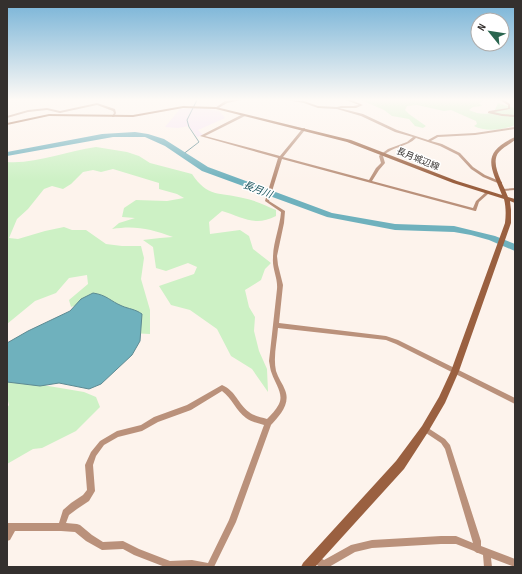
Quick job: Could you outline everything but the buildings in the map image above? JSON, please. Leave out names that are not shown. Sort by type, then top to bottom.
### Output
[{"type":"main road","name":"長月城辺線","points":[[295,127],[353,142],[440,177],[515,201]]},
{"type":"main road","points":[[311,563],[400,465],[425,429],[442,400],[456,371],[508,223],[509,209],[501,183],[494,167],[493,159],[500,148],[515,138]]},
{"type":"street","points":[[220,127],[202,136],[475,210],[477,202],[487,193]]},
{"type":"street","points":[[387,127],[414,138],[429,141],[459,154],[472,168],[488,178],[501,183]]},
{"type":"street","points":[[429,141],[437,136],[475,134],[515,128]]},
{"type":"street","points":[[7,537],[10,527],[77,528],[102,546],[123,545],[170,565],[192,564],[208,567],[232,522],[268,423],[279,412],[284,402],[283,392],[272,366],[272,348],[280,287],[279,276],[274,264],[284,211],[267,201],[280,158],[304,129]]},
{"type":"street","points":[[370,182],[377,168],[383,162],[381,156],[383,154],[397,145],[409,143],[414,138]]},
{"type":"street","points":[[503,190],[515,189]]},
{"type":"street","points":[[276,325],[386,338],[515,401]]},
{"type":"street","points":[[62,527],[66,513],[86,498],[91,491],[89,465],[93,454],[102,443],[118,434],[142,428],[156,419],[189,408],[222,388],[228,390],[248,417],[268,423]]},
{"type":"street","points":[[425,429],[443,440],[448,447],[477,541],[477,549]]},
{"type":"street","points":[[311,563],[324,565],[354,548],[387,543],[456,540],[515,563]]},
{"type":"street","points":[[487,552],[488,567]]},
{"type":"shaded area","points":[[165,127],[185,127],[178,128]]},
{"type":"shaded area","points":[[190,127],[205,127],[198,130],[203,135],[197,137]]},
{"type":"green space","points":[[476,127],[509,127],[489,130]]},
{"type":"green space","points":[[96,147],[127,152],[139,156],[150,163],[192,174],[203,187],[209,191],[251,200],[276,210],[276,216],[262,221],[249,220],[222,211],[209,222],[210,234],[240,230],[249,236],[253,249],[271,263],[265,269],[261,280],[245,290],[249,307],[255,317],[254,331],[259,351],[267,369],[268,392],[252,369],[231,356],[217,329],[190,310],[171,305],[159,286],[194,274],[197,267],[188,263],[166,271],[156,268],[153,247],[143,240],[173,237],[143,228],[128,227],[112,229],[119,223],[135,218],[122,217],[124,208],[136,200],[167,201],[184,198],[177,194],[159,189],[159,183],[113,169],[101,172],[93,170],[83,172],[71,184],[63,189],[52,186],[44,189],[28,209],[17,219],[9,238],[18,239],[64,227],[72,230],[86,230],[106,244],[141,246],[144,258],[141,279],[150,310],[150,334],[130,333],[93,299],[71,307],[69,300],[88,284],[87,275],[69,278],[56,293],[35,301],[7,324],[7,162],[29,161]]},
{"type":"green space","points":[[7,379],[84,392],[96,397],[100,407],[76,431],[42,448],[33,449],[7,464],[7,408],[9,405],[7,397]]},
{"type":"water","points":[[93,293],[102,295],[118,304],[142,314],[140,341],[132,355],[101,384],[89,389],[59,383],[40,386],[7,382],[7,343],[70,311],[81,299]]},
{"type":"waterway","points":[[182,155],[199,142],[189,127]]},
{"type":"waterway","name":"長月川","points":[[7,154],[113,135],[145,135],[168,144],[205,169],[330,215],[395,227],[454,229],[471,232],[492,238],[515,248]]}]
